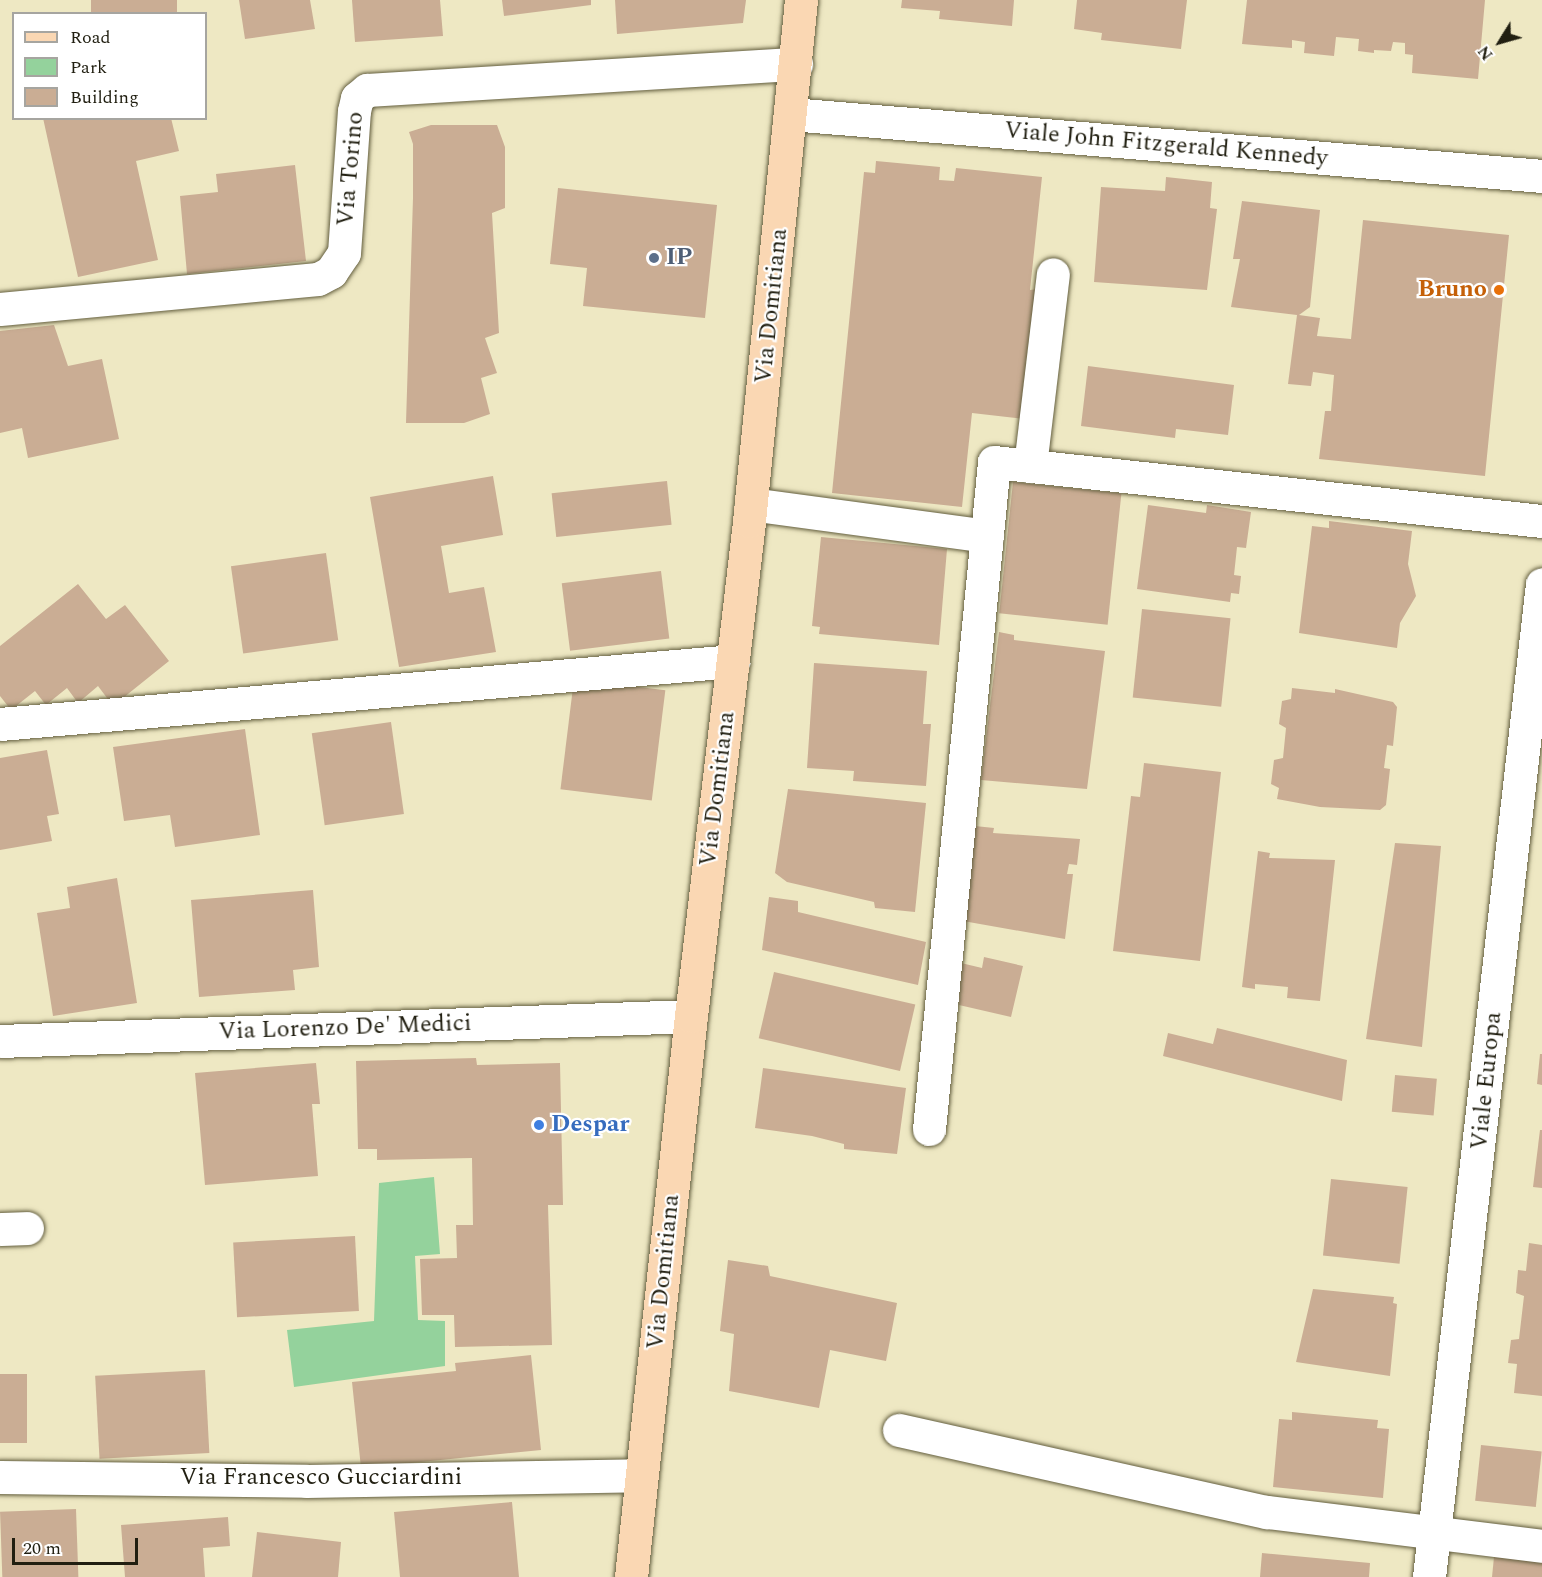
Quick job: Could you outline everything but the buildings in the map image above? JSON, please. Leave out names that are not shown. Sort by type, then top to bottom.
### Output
[{"type":"main road","name":"Via Domitiana","points":[[631,1577],[690,1016],[751,504],[801,0]]},
{"type":"street","name":"Via Torino","points":[[0,309],[318,279],[331,272],[344,253],[354,111],[357,98],[367,90],[796,64]]},
{"type":"street","name":"Viale John Fitzgerald Kennedy","points":[[790,114],[1542,176]]},
{"type":"street","points":[[1030,466],[1053,274]]},
{"type":"street","points":[[929,1129],[994,462],[1542,521]]},
{"type":"street","points":[[751,504],[987,536]]},
{"type":"street","name":"Viale Europa","points":[[1429,1577],[1437,1535],[1542,584]]},
{"type":"street","points":[[0,724],[733,661]]},
{"type":"street","name":"Via Lorenzo De' Medici","points":[[0,1041],[690,1016]]},
{"type":"street","points":[[898,1430],[1267,1512],[1437,1535],[1542,1546]]},
{"type":"street","name":"Via Francesco Gucciardini","points":[[0,1477],[306,1481],[642,1475]]},
{"type":"green space","points":[[434,1177],[440,1254],[415,1256],[418,1320],[445,1321],[445,1366],[294,1387],[287,1330],[374,1321],[379,1183]]},
{"type":"place","name":"IP","points":[[654,258]]},
{"type":"place","name":"Bruno","points":[[1499,290]]},
{"type":"place","name":"Despar","points":[[539,1125]]}]
